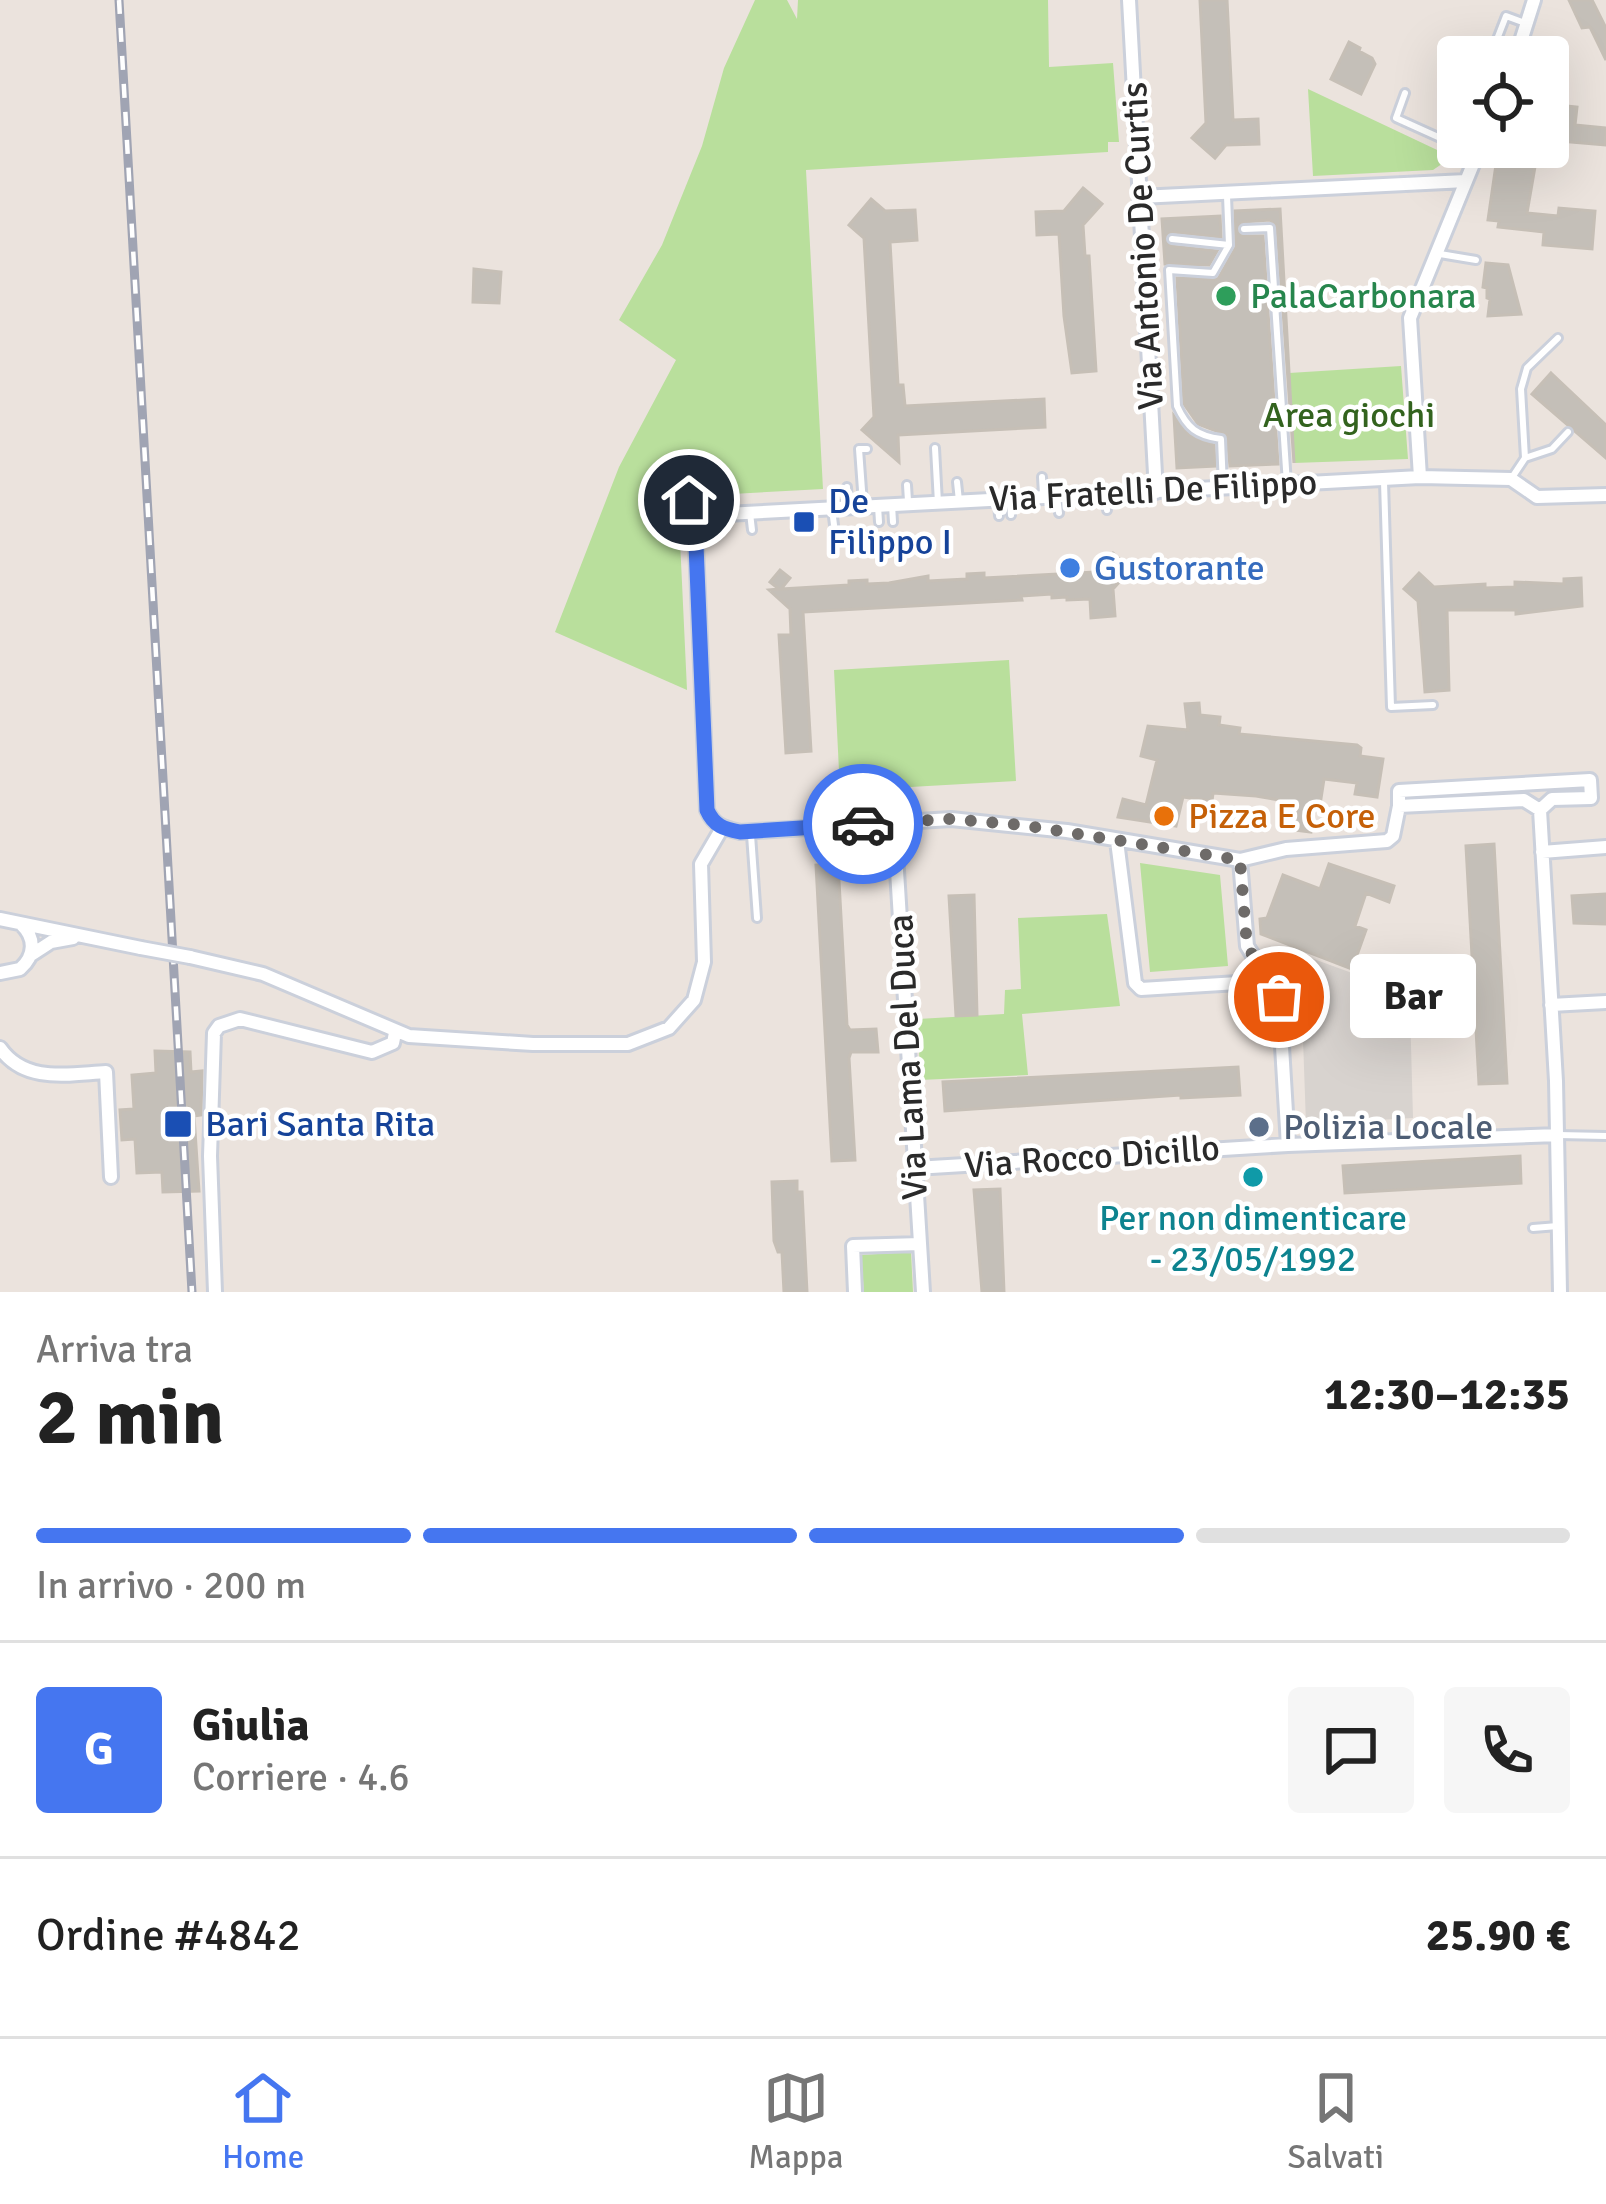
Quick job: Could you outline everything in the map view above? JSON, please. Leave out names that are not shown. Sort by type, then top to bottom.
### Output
[{"type":"street","name":"Via Antonio De Curtis","points":[[1129,0],[1156,492]]},
{"type":"street","points":[[1524,36],[1534,0]]},
{"type":"street","points":[[1420,476],[1410,322],[1471,168]]},
{"type":"street","points":[[1140,197],[1466,181]]},
{"type":"street","name":"Via Fratelli De Filippo","points":[[695,521],[707,515],[1420,476],[1511,479],[1538,497],[1606,495]]},
{"type":"street","points":[[695,521],[707,810],[722,828],[751,831],[950,819],[1022,825],[1240,860],[1286,849],[1387,841],[1393,836],[1399,791],[1590,780],[1591,798],[1552,799],[1540,809]]},
{"type":"street","points":[[1399,806],[1524,800],[1540,809]]},
{"type":"street","points":[[1540,809],[1558,1135],[1560,1292]]},
{"type":"street","name":"Via Lama Del Duca","points":[[894,822],[922,1292]]},
{"type":"street","points":[[1,919],[263,974],[395,1033],[425,1039],[594,1046],[628,1043],[669,1028],[694,1000],[701,981],[700,872],[722,828]]},
{"type":"street","points":[[1117,841],[1135,983],[1141,989],[1270,981]]},
{"type":"street","points":[[1542,852],[1606,847]]},
{"type":"street","points":[[1240,860],[1247,946],[1279,997],[1288,1145]]},
{"type":"street","points":[[20,923],[31,937],[31,955]]},
{"type":"street","points":[[0,986],[6,973],[51,942],[91,938]]},
{"type":"street","points":[[1552,1005],[1606,1002]]},
{"type":"street","points":[[215,1292],[210,1156],[214,1033],[218,1027],[240,1019],[372,1052],[393,1043],[395,1033]]},
{"type":"street","points":[[0,1048],[15,1065],[37,1073],[106,1072],[111,1177]]},
{"type":"street","name":"Via Rocco Dicillo","points":[[915,1168],[1288,1145],[1558,1135]]},
{"type":"street","name":"Via Lama Del Duca","points":[[855,1292],[853,1246],[920,1244]]},
{"type":"lane","points":[[1498,36],[1506,16],[1529,24]]},
{"type":"lane","points":[[1406,93],[1396,118],[1437,137]]},
{"type":"lane","points":[[1223,488],[1221,439],[1202,436],[1186,424],[1177,406],[1169,270],[1213,273],[1229,244],[1227,192]]},
{"type":"lane","points":[[1244,229],[1270,228],[1287,484]]},
{"type":"lane","points":[[1172,239],[1229,244]]},
{"type":"lane","points":[[1436,253],[1476,260]]},
{"type":"lane","points":[[1511,479],[1525,458],[1521,389],[1527,368],[1558,338]]},
{"type":"lane","points":[[1525,458],[1552,449],[1568,432]]},
{"type":"lane","points":[[935,448],[938,502]]},
{"type":"lane","points":[[867,449],[860,449],[871,507],[879,523]]},
{"type":"lane","points":[[1042,477],[1059,513]]},
{"type":"lane","points":[[1383,478],[1391,707],[1432,705]]},
{"type":"lane","points":[[957,482],[959,502]]},
{"type":"lane","points":[[907,485],[908,504]]},
{"type":"lane","points":[[847,487],[893,522]]},
{"type":"lane","points":[[1106,494],[1107,510]]},
{"type":"lane","points":[[1004,499],[1011,515]]},
{"type":"lane","points":[[999,516],[1004,499]]},
{"type":"lane","points":[[689,500],[695,521]]},
{"type":"lane","points":[[832,508],[834,525]]},
{"type":"lane","points":[[750,513],[752,530]]},
{"type":"lane","points":[[751,831],[757,918]]},
{"type":"lane","points":[[1558,1135],[1606,1136]]},
{"type":"lane","points":[[1533,1228],[1558,1226]]},
{"type":"green space","points":[[755,0],[787,0],[797,19],[798,0],[1048,0],[1049,67],[1113,63],[1119,142],[1108,142],[1108,152],[806,170],[823,489],[678,497],[687,690],[555,632],[619,467],[676,360],[619,320],[662,245],[702,146],[724,68]]},
{"type":"green space","points":[[1308,89],[1437,150],[1433,170],[1313,176]]},
{"type":"green space","name":"Area giochi","points":[[1401,366],[1408,459],[1294,463],[1289,373]]},
{"type":"green space","points":[[1009,660],[1016,781],[840,791],[834,670]]},
{"type":"green space","points":[[1140,863],[1220,875],[1228,966],[1150,972]]},
{"type":"green space","points":[[1107,914],[1120,1006],[1022,1014],[1028,1075],[920,1080],[918,1019],[1004,1014],[1005,990],[1021,989],[1018,918]]},
{"type":"green space","points":[[911,1252],[913,1292],[864,1292],[861,1255]]},
{"type":"shaded area","points":[[1300,954],[1352,973],[1409,972],[1413,1118],[1306,1124]]},
{"type":"building","points":[[1200,0],[1227,0],[1233,120],[1258,119],[1259,144],[1226,145],[1215,158],[1192,138],[1206,123]]},
{"type":"building","points":[[1569,0],[1592,0],[1606,28],[1606,60],[1590,27],[1582,28]]},
{"type":"building","points":[[1349,42],[1375,64],[1361,94],[1331,79]]},
{"type":"building","points":[[1569,106],[1577,107],[1575,125],[1606,128],[1606,145],[1569,142]]},
{"type":"building","points":[[1496,168],[1535,168],[1527,213],[1558,216],[1559,208],[1595,211],[1592,249],[1543,245],[1544,232],[1498,227],[1499,221],[1488,220]]},
{"type":"building","points":[[1083,188],[1102,204],[1083,225],[1096,371],[1072,373],[1059,234],[1037,235],[1036,212],[1064,211]]},
{"type":"building","points":[[871,199],[885,211],[915,210],[917,240],[890,242],[898,385],[903,385],[905,406],[1044,399],[1045,427],[898,435],[899,462],[862,430],[874,417],[864,238],[849,225]]},
{"type":"building","points":[[1280,209],[1294,463],[1277,227],[1270,220],[1243,222],[1237,228],[1242,236],[1263,236],[1278,464],[1230,466],[1227,435],[1198,424],[1184,404],[1177,278],[1218,279],[1236,247],[1235,211]]},
{"type":"building","points":[[1220,216],[1221,237],[1173,232],[1165,237],[1170,246],[1217,251],[1209,265],[1165,264],[1162,219]]},
{"type":"building","points":[[1486,263],[1508,265],[1521,314],[1488,316],[1490,299],[1483,287]]},
{"type":"building","points":[[474,269],[501,272],[499,303],[473,302]]},
{"type":"building","points":[[1551,373],[1606,425],[1606,458],[1532,394]]},
{"type":"building","points":[[1174,416],[1189,435],[1214,445],[1215,466],[1177,468]]},
{"type":"building","points":[[1113,553],[1131,569],[1113,589],[1115,616],[1091,618],[1090,599],[1067,600],[1052,598],[1052,594],[1021,596],[1022,600],[803,612],[811,751],[786,753],[779,635],[791,635],[790,609],[769,590],[779,589],[770,582],[780,570],[790,578],[781,589],[928,576],[928,581],[984,573],[984,578],[1096,572]]},
{"type":"building","points":[[1419,573],[1434,587],[1564,584],[1564,579],[1581,578],[1582,606],[1516,614],[1516,610],[1447,610],[1449,690],[1425,692],[1418,601],[1404,589]]},
{"type":"building","points":[[1199,703],[1200,715],[1220,717],[1219,725],[1240,728],[1239,734],[1357,745],[1360,756],[1383,759],[1377,797],[1355,794],[1357,783],[1324,779],[1311,832],[1294,830],[1297,803],[1256,796],[1213,793],[1212,801],[1183,797],[1176,826],[1118,817],[1123,799],[1146,805],[1157,760],[1141,756],[1148,726],[1188,730],[1185,704]]},
{"type":"building","points":[[1494,844],[1507,1083],[1479,1084],[1466,846]]},
{"type":"building","points":[[838,863],[847,1025],[850,1030],[876,1029],[878,1052],[851,1052],[855,1160],[832,1161],[816,865]]},
{"type":"building","points":[[1329,864],[1394,886],[1389,902],[1366,893],[1355,926],[1366,930],[1352,969],[1261,934],[1260,919],[1267,918],[1283,875],[1320,889]]},
{"type":"building","points":[[1606,894],[1606,924],[1574,923],[1572,896]]},
{"type":"building","points":[[974,895],[977,1015],[956,1016],[949,896]]},
{"type":"building","points":[[155,1051],[190,1052],[191,1072],[202,1071],[201,1115],[194,1116],[199,1191],[163,1192],[162,1172],[137,1173],[135,1139],[122,1140],[120,1110],[134,1109],[132,1075],[156,1073]]},
{"type":"building","points":[[1238,1067],[1240,1095],[945,1111],[943,1082]]},
{"type":"building","points":[[1520,1156],[1521,1183],[1345,1193],[1343,1166]]},
{"type":"building","points":[[797,1181],[797,1192],[802,1192],[807,1292],[784,1292],[782,1252],[774,1241],[772,1182]]},
{"type":"building","points":[[1000,1189],[1004,1292],[982,1292],[974,1190]]},
{"type":"railway","points":[[119,0],[192,1292]]},
{"type":"way so far","points":[[863,824],[950,819],[1022,825],[1240,860],[1247,946],[1279,997]]},
{"type":"place","name":"PalaCarbonara","points":[[1226,296]]},
{"type":"place","name":"De Filippo I","points":[[804,522]]},
{"type":"place","name":"Gustorante","points":[[1070,568]]},
{"type":"place","name":"Pizza E Core","points":[[1164,816]]},
{"type":"place","name":"Bar","points":[[1279,997]]},
{"type":"place","name":"Bari Santa Rita","points":[[178,1124]]},
{"type":"place","name":"Polizia Locale","points":[[1259,1127]]},
{"type":"place","name":"Per non dimenticare - 23/05/1992","points":[[1253,1177]]},
{"type":"route","points":[[689,500],[695,521],[711,820],[740,832],[863,824]]}]
